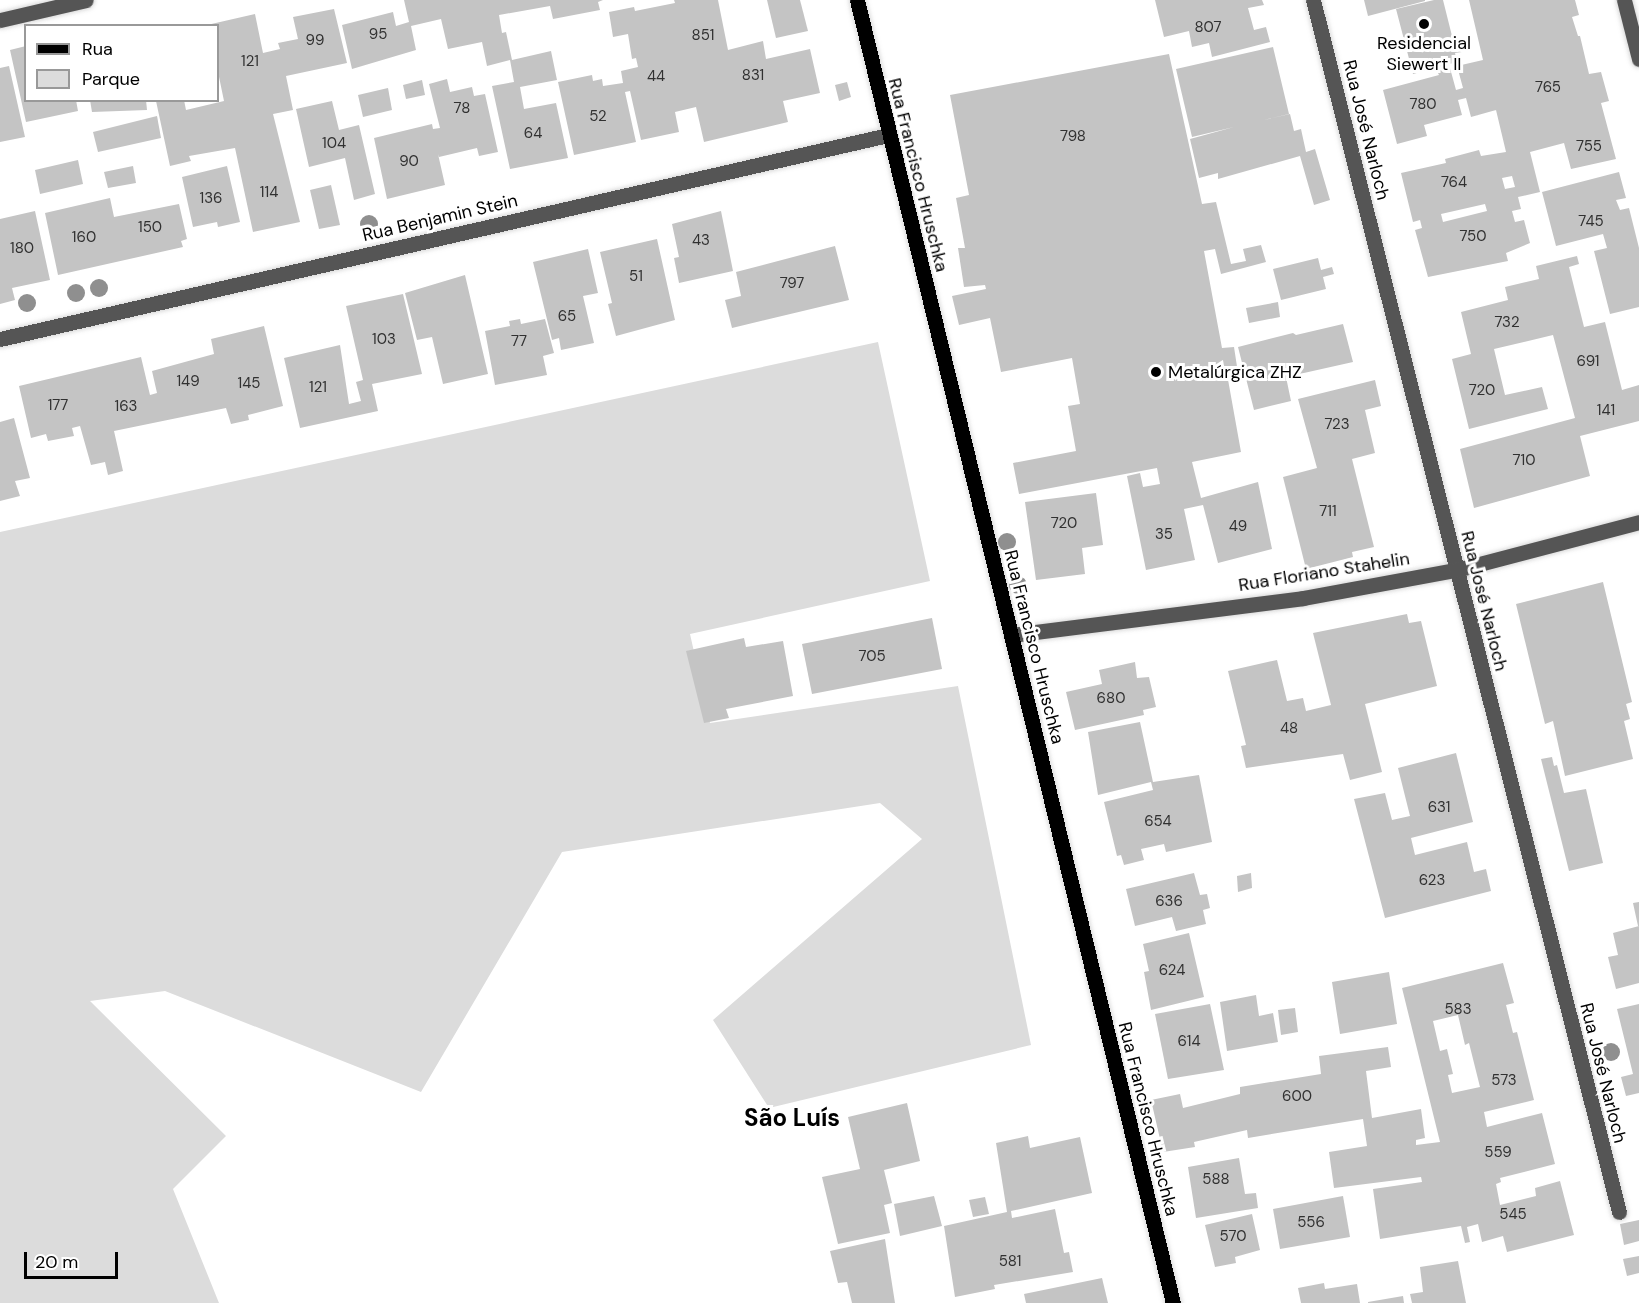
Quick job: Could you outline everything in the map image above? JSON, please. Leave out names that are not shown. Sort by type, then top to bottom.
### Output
[{"type":"main road","name":"Rua Francisco Hruschka","points":[[857,0],[1173,1303]]},
{"type":"street","points":[[0,20],[86,0]]},
{"type":"street","name":"Rua José Narloch","points":[[1313,0],[1619,1212]]},
{"type":"street","points":[[1624,0],[1639,59]]},
{"type":"street","name":"Rua Benjamin Stein","points":[[0,339],[888,135]]},
{"type":"street","name":"Rua Floriano Stahelin","points":[[1011,635],[1303,598],[1456,570],[1639,522]]},
{"type":"green space","points":[[878,342],[930,581],[690,634],[710,723],[958,686],[1031,1045],[769,1108],[713,1020],[922,839],[880,803],[562,852],[421,1092],[165,991],[90,1001],[226,1136],[173,1189],[219,1303],[0,1303],[0,532]]},
{"type":"building","points":[[404,0],[603,0],[598,2],[600,10],[553,19],[550,6],[499,15],[502,33],[506,32],[512,60],[551,51],[557,80],[520,87],[524,109],[556,103],[568,158],[510,169],[492,86],[514,82],[510,60],[487,66],[482,42],[448,49],[441,19],[411,26],[416,50],[352,69],[342,25],[393,12],[396,26],[409,22]]},
{"type":"building","points":[[674,0],[718,0],[728,50],[763,41],[766,59],[810,49],[820,93],[783,101],[788,122],[704,142],[696,107],[675,112],[679,132],[641,140],[630,91],[625,92],[636,142],[574,155],[558,82],[592,75],[593,81],[602,79],[603,86],[623,83],[621,71],[638,67],[636,58],[632,59],[628,34],[613,37],[609,12],[634,7],[635,11],[675,3]]},
{"type":"building","points":[[767,0],[800,0],[808,31],[776,38]]},
{"type":"building","points":[[1155,0],[1262,0],[1264,5],[1248,8],[1254,30],[1266,27],[1270,42],[1212,57],[1209,43],[1192,47],[1189,31],[1164,37]]},
{"type":"building","points":[[1364,0],[1425,0],[1425,1],[1368,16]]},
{"type":"building","name":"Residencial Siewert II","points":[[1443,0],[1453,40],[1459,39],[1462,52],[1455,53],[1457,62],[1413,74],[1396,9]]},
{"type":"building","points":[[1469,0],[1575,0],[1579,15],[1572,17],[1578,36],[1580,36],[1589,74],[1601,72],[1609,101],[1601,103],[1616,159],[1571,169],[1564,143],[1530,152],[1540,192],[1518,197],[1521,209],[1512,211],[1515,222],[1524,220],[1530,243],[1506,253],[1508,261],[1428,277],[1415,230],[1422,228],[1420,220],[1413,222],[1401,173],[1446,163],[1445,159],[1479,150],[1481,156],[1506,152],[1496,110],[1471,117],[1466,98],[1458,100],[1462,115],[1424,125],[1427,136],[1397,144],[1383,90],[1439,75],[1437,71],[1450,68],[1456,90],[1463,88],[1457,66],[1483,60]],"holes":[[[1512,176],[1515,187],[1505,189],[1502,178]],[[1485,204],[1487,211],[1443,222],[1441,214]]]},
{"type":"building","points":[[334,9],[347,63],[286,76],[293,110],[273,114],[300,222],[253,232],[235,148],[189,156],[191,161],[170,166],[156,102],[184,102],[186,110],[224,101],[219,77],[219,24],[211,24],[255,14],[263,53],[280,49],[278,43],[298,39],[293,17]]},
{"type":"building","points":[[24,46],[24,102],[76,102],[78,111],[26,122],[10,50]]},
{"type":"building","points":[[1273,47],[1289,114],[1264,120],[1290,114],[1294,131],[1301,129],[1306,152],[1315,149],[1330,200],[1314,205],[1300,156],[1218,179],[1218,173],[1199,178],[1190,139],[1234,127],[1192,137],[1176,69]]},
{"type":"building","points":[[1169,54],[1202,204],[1216,202],[1231,264],[1246,261],[1243,249],[1261,245],[1266,262],[1221,274],[1215,249],[1204,251],[1222,348],[1234,347],[1238,373],[1227,374],[1241,452],[1192,462],[1201,498],[1258,482],[1272,549],[1218,563],[1203,505],[1184,509],[1195,560],[1146,570],[1127,476],[1140,473],[1143,487],[1160,484],[1157,468],[1019,494],[1013,463],[1076,451],[1068,406],[1080,404],[1072,358],[1001,372],[990,318],[959,325],[952,296],[986,289],[985,285],[964,287],[958,248],[965,248],[956,198],[969,195],[950,95]]},
{"type":"building","points":[[9,66],[25,137],[0,142],[0,68]]},
{"type":"building","points":[[447,79],[450,92],[472,87],[474,96],[485,94],[498,152],[479,156],[477,148],[439,157],[438,154],[445,185],[387,199],[374,138],[432,124],[433,129],[440,128],[429,84]]},
{"type":"building","points":[[422,80],[425,95],[406,99],[403,85]]},
{"type":"building","points":[[847,82],[851,97],[839,101],[835,85]]},
{"type":"building","points":[[388,88],[392,110],[363,117],[358,95]]},
{"type":"building","points":[[332,101],[339,130],[359,125],[375,194],[354,200],[345,158],[309,167],[296,109]]},
{"type":"building","points":[[90,102],[146,102],[147,110],[92,112]]},
{"type":"building","points":[[157,116],[161,138],[98,152],[93,132]]},
{"type":"building","points":[[78,160],[83,184],[40,194],[35,170]]},
{"type":"building","points":[[133,166],[136,183],[108,188],[104,172]]},
{"type":"building","points":[[227,166],[240,222],[218,227],[217,222],[193,227],[182,177]]},
{"type":"building","points":[[1619,172],[1626,198],[1616,200],[1620,210],[1629,208],[1639,248],[1639,307],[1610,314],[1594,251],[1607,248],[1603,234],[1556,246],[1542,192]]},
{"type":"building","points":[[331,185],[340,225],[319,229],[310,190]]},
{"type":"building","points":[[110,198],[114,217],[179,204],[187,239],[181,241],[183,247],[58,275],[45,213]]},
{"type":"building","points":[[35,211],[50,280],[12,288],[15,300],[0,304],[0,219]]},
{"type":"building","points":[[721,211],[733,271],[679,283],[674,258],[679,257],[672,224]]},
{"type":"building","points":[[657,239],[675,320],[616,336],[608,304],[612,303],[600,252]]},
{"type":"building","points":[[835,246],[849,300],[732,328],[725,300],[741,296],[736,272]]},
{"type":"building","points":[[588,249],[598,293],[583,296],[594,343],[561,350],[559,338],[552,340],[533,262]]},
{"type":"building","points":[[1577,256],[1579,264],[1569,267],[1584,327],[1605,322],[1622,390],[1639,385],[1639,421],[1580,436],[1590,476],[1474,508],[1460,449],[1575,418],[1553,335],[1494,349],[1505,395],[1542,387],[1548,409],[1469,429],[1452,359],[1471,354],[1461,312],[1508,300],[1505,287],[1539,279],[1536,266]]},
{"type":"building","points":[[1318,258],[1321,270],[1332,267],[1334,274],[1323,277],[1326,289],[1281,300],[1273,269]]},
{"type":"building","points":[[465,275],[488,374],[443,384],[432,337],[417,340],[405,293]]},
{"type":"building","points":[[403,294],[422,374],[372,384],[378,411],[300,428],[284,358],[340,345],[349,404],[361,401],[356,382],[363,380],[346,306]]},
{"type":"building","points":[[1278,302],[1280,317],[1249,323],[1246,308]]},
{"type":"building","points":[[520,319],[521,324],[545,319],[554,353],[543,356],[547,375],[495,385],[485,331],[510,326],[509,321]]},
{"type":"building","points":[[1343,324],[1353,362],[1286,377],[1291,401],[1254,410],[1238,347],[1293,333],[1296,335]]},
{"type":"building","points":[[264,326],[283,406],[248,415],[249,420],[231,424],[226,408],[114,431],[123,471],[108,475],[105,462],[91,465],[80,426],[72,428],[74,436],[48,441],[46,434],[31,438],[19,386],[141,357],[150,395],[157,393],[152,371],[214,354],[211,339]]},
{"type":"building","points":[[1375,380],[1381,406],[1365,410],[1375,453],[1352,459],[1374,547],[1352,552],[1353,557],[1306,569],[1283,477],[1317,468],[1298,399]]},
{"type":"building","points":[[14,418],[30,478],[15,481],[20,496],[0,501],[0,422]]},
{"type":"building","points":[[1096,493],[1103,545],[1082,548],[1085,574],[1036,580],[1025,502]]},
{"type":"building","points":[[1603,582],[1632,702],[1626,704],[1630,719],[1624,721],[1633,759],[1565,776],[1553,721],[1545,724],[1516,604]]},
{"type":"building","points":[[1407,614],[1409,623],[1421,621],[1437,686],[1365,704],[1382,772],[1350,780],[1343,754],[1246,768],[1241,746],[1246,745],[1228,671],[1277,660],[1287,701],[1303,698],[1306,711],[1331,705],[1313,633]]},
{"type":"building","points":[[932,618],[942,669],[812,694],[802,644]]},
{"type":"building","points":[[744,638],[746,647],[783,641],[793,696],[726,709],[729,718],[704,723],[686,651]]},
{"type":"building","points":[[1135,662],[1137,678],[1149,677],[1156,707],[1143,710],[1144,715],[1075,730],[1066,692],[1102,684],[1099,670]]},
{"type":"building","points":[[1140,722],[1153,782],[1199,775],[1212,842],[1166,852],[1164,844],[1141,849],[1144,860],[1124,865],[1121,855],[1117,856],[1104,802],[1153,790],[1151,782],[1098,795],[1088,732]]},
{"type":"building","points":[[1456,753],[1473,822],[1411,838],[1415,855],[1467,842],[1474,872],[1486,869],[1491,891],[1385,918],[1354,799],[1385,793],[1392,820],[1410,816],[1398,768]]},
{"type":"building","points":[[1552,757],[1554,766],[1557,765],[1564,793],[1586,789],[1603,863],[1569,871],[1541,759]]},
{"type":"building","points":[[1194,873],[1200,895],[1207,894],[1210,908],[1203,910],[1206,924],[1176,931],[1172,917],[1135,926],[1126,889]]},
{"type":"building","points":[[1251,873],[1252,888],[1238,892],[1237,876]]},
{"type":"building","points":[[1639,902],[1639,926],[1638,926],[1633,903]]},
{"type":"building","points":[[1639,926],[1639,983],[1616,989],[1608,957],[1618,955],[1613,933]]},
{"type":"building","points":[[1189,933],[1204,997],[1151,1010],[1144,972],[1149,971],[1143,944]]},
{"type":"building","points":[[1503,963],[1514,1003],[1506,1005],[1513,1033],[1517,1032],[1534,1100],[1484,1112],[1487,1127],[1542,1113],[1555,1164],[1500,1178],[1501,1182],[1496,1184],[1500,1205],[1536,1196],[1535,1188],[1560,1181],[1574,1235],[1507,1252],[1503,1236],[1482,1242],[1478,1224],[1467,1227],[1470,1242],[1465,1243],[1461,1226],[1380,1239],[1373,1189],[1422,1182],[1421,1177],[1334,1188],[1329,1152],[1367,1146],[1363,1119],[1248,1138],[1247,1130],[1194,1142],[1195,1147],[1163,1152],[1151,1100],[1180,1094],[1183,1108],[1240,1094],[1240,1087],[1321,1074],[1319,1056],[1388,1047],[1391,1067],[1366,1071],[1372,1118],[1421,1109],[1425,1138],[1416,1140],[1416,1145],[1440,1142],[1402,988]],"holes":[[[1458,1015],[1465,1045],[1469,1043],[1480,1087],[1452,1093],[1448,1075],[1453,1074],[1447,1049],[1440,1051],[1433,1021]]]},
{"type":"building","points":[[1389,972],[1397,1024],[1340,1034],[1332,982]]},
{"type":"building","points":[[1256,995],[1259,1016],[1273,1013],[1278,1042],[1227,1051],[1220,1002]]},
{"type":"building","points":[[1210,1004],[1224,1070],[1168,1079],[1155,1014]]},
{"type":"building","points":[[1639,1004],[1639,1093],[1626,1096],[1621,1077],[1633,1074],[1617,1009]]},
{"type":"building","points":[[1295,1008],[1298,1032],[1281,1035],[1278,1010]]},
{"type":"building","points":[[907,1103],[920,1161],[884,1170],[892,1203],[884,1205],[890,1233],[838,1244],[822,1177],[860,1169],[848,1117]]},
{"type":"building","points":[[1028,1136],[1030,1148],[1080,1137],[1092,1193],[1011,1211],[1012,1218],[1055,1209],[1064,1253],[1069,1252],[1073,1272],[994,1285],[995,1289],[955,1297],[944,1226],[1007,1212],[996,1143]]},
{"type":"building","points":[[1239,1158],[1245,1194],[1256,1193],[1258,1208],[1196,1218],[1188,1167]]},
{"type":"building","points":[[934,1196],[942,1226],[900,1236],[894,1204]]},
{"type":"building","points":[[1343,1196],[1350,1237],[1280,1249],[1273,1209]]},
{"type":"building","points":[[985,1197],[989,1214],[973,1217],[969,1200]]},
{"type":"building","points":[[1252,1214],[1260,1250],[1235,1257],[1236,1263],[1215,1267],[1205,1225]]},
{"type":"building","points":[[1639,1220],[1639,1241],[1624,1245],[1620,1224]]},
{"type":"building","points":[[885,1239],[895,1303],[852,1303],[847,1282],[838,1283],[830,1251]]},
{"type":"building","points":[[1639,1256],[1639,1273],[1627,1276],[1623,1259]]},
{"type":"building","points":[[1458,1261],[1466,1303],[1412,1303],[1410,1294],[1423,1292],[1420,1267]]},
{"type":"building","points":[[1102,1278],[1108,1303],[1026,1303],[1024,1294]]},
{"type":"building","points":[[1324,1283],[1325,1289],[1357,1284],[1360,1303],[1301,1303],[1298,1288]]},
{"type":"building","points":[[1403,1296],[1404,1303],[1368,1303],[1368,1302]]},
{"type":"place","name":"Residencial Siewert II","points":[[1424,24]]},
{"type":"place","name":"Metalúrgica ZHZ","points":[[1156,372]]},
{"type":"district","name":"São Luís","points":[[792,1118]]}]
